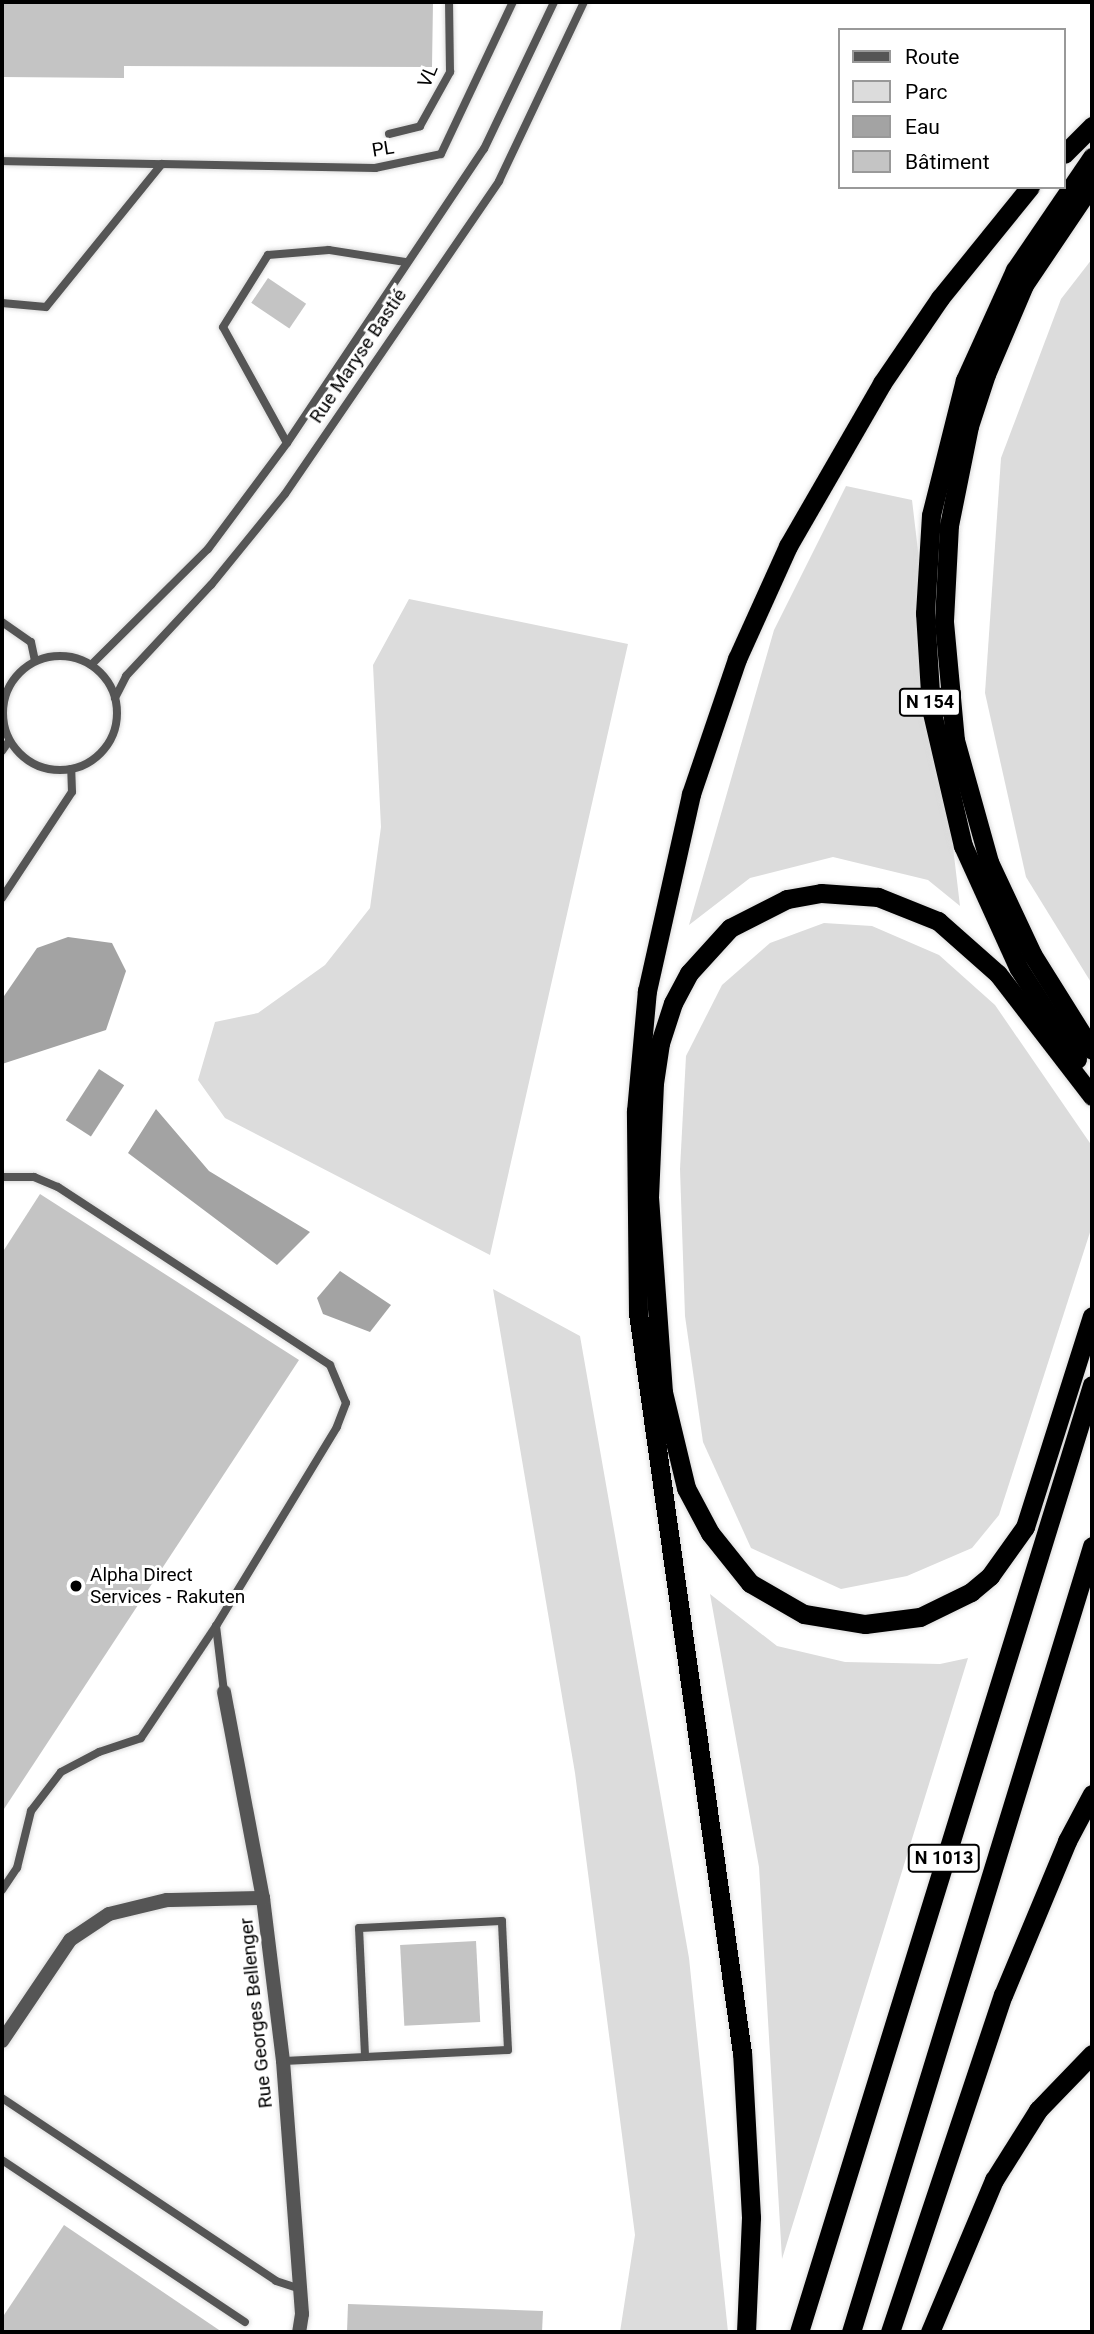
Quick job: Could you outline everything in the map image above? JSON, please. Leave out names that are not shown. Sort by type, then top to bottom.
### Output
[{"type":"highway","points":[[1066,152],[1092,126]]},
{"type":"highway","name":"N 154","points":[[1092,157],[1015,270],[965,380],[931,515],[925,613],[931,708],[964,846],[1018,967],[1092,1084]]},
{"type":"highway","name":"N 154","points":[[1092,184],[1024,285],[986,374],[969,426],[951,514],[944,622],[955,740],[989,862],[1032,954],[1092,1050]]},
{"type":"highway","points":[[746,2332],[751,2217],[742,2053],[638,1313],[635,1124],[647,991],[691,794],[737,659],[788,546],[889,372],[940,298],[1028,189]]},
{"type":"highway","points":[[1092,1096],[998,974],[938,921],[878,897],[821,893],[787,899],[730,928],[688,973],[673,1003],[660,1043],[654,1083],[649,1197],[663,1392],[686,1488],[710,1533],[750,1583],[804,1614],[865,1624],[920,1617],[971,1592],[990,1576],[1025,1527],[1092,1316]]},
{"type":"highway","name":"N 1013","points":[[799,2332],[1092,1385]]},
{"type":"highway","name":"N 1013","points":[[851,2332],[1092,1546]]},
{"type":"highway","points":[[890,2332],[1003,1995],[1062,1854],[1092,1794]]},
{"type":"highway","points":[[930,2332],[994,2180],[1038,2110],[1092,2054]]},
{"type":"street","name":"Rue Georges Bellenger","points":[[224,1692],[262,1898],[283,2061],[300,2289],[299,2332]]},
{"type":"street","points":[[2,2041],[70,1940],[109,1914],[167,1900],[262,1898]]},
{"type":"lane","name":"VL","points":[[389,134],[420,126],[450,72],[449,2]]},
{"type":"lane","name":"PL","points":[[2,161],[375,168],[441,154],[513,2]]},
{"type":"lane","name":"Rue Maryse Bastié","points":[[91,665],[208,549],[287,443],[484,149],[554,2]]},
{"type":"lane","name":"Rue Maryse Bastié","points":[[115,698],[126,676],[211,585],[285,494],[499,181],[584,2]]},
{"type":"lane","points":[[2,303],[46,307],[162,164]]},
{"type":"lane","points":[[287,443],[223,327],[268,255],[329,250],[406,262]]},
{"type":"lane","points":[[2,622],[31,642],[35,661]]},
{"type":"lane","points":[[54,656],[91,665],[115,698],[116,721],[108,743],[85,764],[71,769],[35,765],[9,741],[2,716],[10,684],[35,661],[54,656]]},
{"type":"lane","points":[[2,751],[9,741]]},
{"type":"lane","points":[[2,898],[72,792],[71,769]]},
{"type":"lane","points":[[2,1177],[34,1177],[58,1187],[330,1364],[346,1402],[337,1427],[216,1626],[141,1738],[99,1752],[61,1772],[31,1811],[17,1868],[2,1890]]},
{"type":"lane","points":[[216,1626],[224,1692]]},
{"type":"lane","points":[[283,2061],[365,2057],[508,2050],[502,1921],[359,1928],[365,2057]]},
{"type":"lane","points":[[2,2098],[276,2281],[300,2289]]},
{"type":"lane","points":[[2,2160],[244,2322]]},
{"type":"green space","points":[[1092,259],[1092,984],[1026,877],[985,693],[1001,458],[1061,299]]},
{"type":"green space","points":[[846,486],[912,500],[960,906],[928,880],[833,857],[750,878],[689,925],[774,630]]},
{"type":"green space","points":[[409,599],[628,644],[490,1255],[225,1118],[198,1080],[215,1022],[258,1013],[325,965],[370,908],[381,827],[373,665]]},
{"type":"green space","points":[[824,923],[872,926],[939,955],[995,1005],[1092,1146],[1092,1226],[999,1515],[972,1548],[907,1576],[841,1589],[751,1548],[703,1442],[685,1316],[680,1169],[686,1056],[722,985],[770,943]]},
{"type":"green space","points":[[493,1289],[580,1336],[689,1958],[728,2332],[620,2332],[635,2235],[575,1773]]},
{"type":"green space","points":[[710,1594],[777,1646],[845,1662],[940,1664],[968,1658],[782,2259],[759,1867]]},
{"type":"water","points":[[68,937],[112,943],[126,971],[106,1030],[2,1064],[2,999],[37,948]]},
{"type":"water","points":[[99,1069],[124,1085],[91,1136],[66,1120]]},
{"type":"water","points":[[156,1109],[209,1171],[310,1232],[277,1265],[128,1153]]},
{"type":"water","points":[[340,1271],[391,1305],[370,1332],[323,1314],[317,1298]]},
{"type":"building","points":[[2,2],[433,2],[432,67],[124,66],[124,78],[2,77]]},
{"type":"building","points":[[268,278],[306,304],[289,329],[251,303]]},
{"type":"building","name":"Alpha Direct Services - Rakuten","points":[[40,1194],[299,1360],[2,1812],[2,1253]]},
{"type":"building","points":[[476,1941],[480,2022],[404,2026],[400,1945]]},
{"type":"building","points":[[64,2225],[222,2332],[2,2332],[2,2318]]},
{"type":"building","points":[[348,2304],[543,2311],[542,2332],[347,2332]]},
{"type":"place","name":"Alpha Direct Services - Rakuten","points":[[76,1586]]}]
